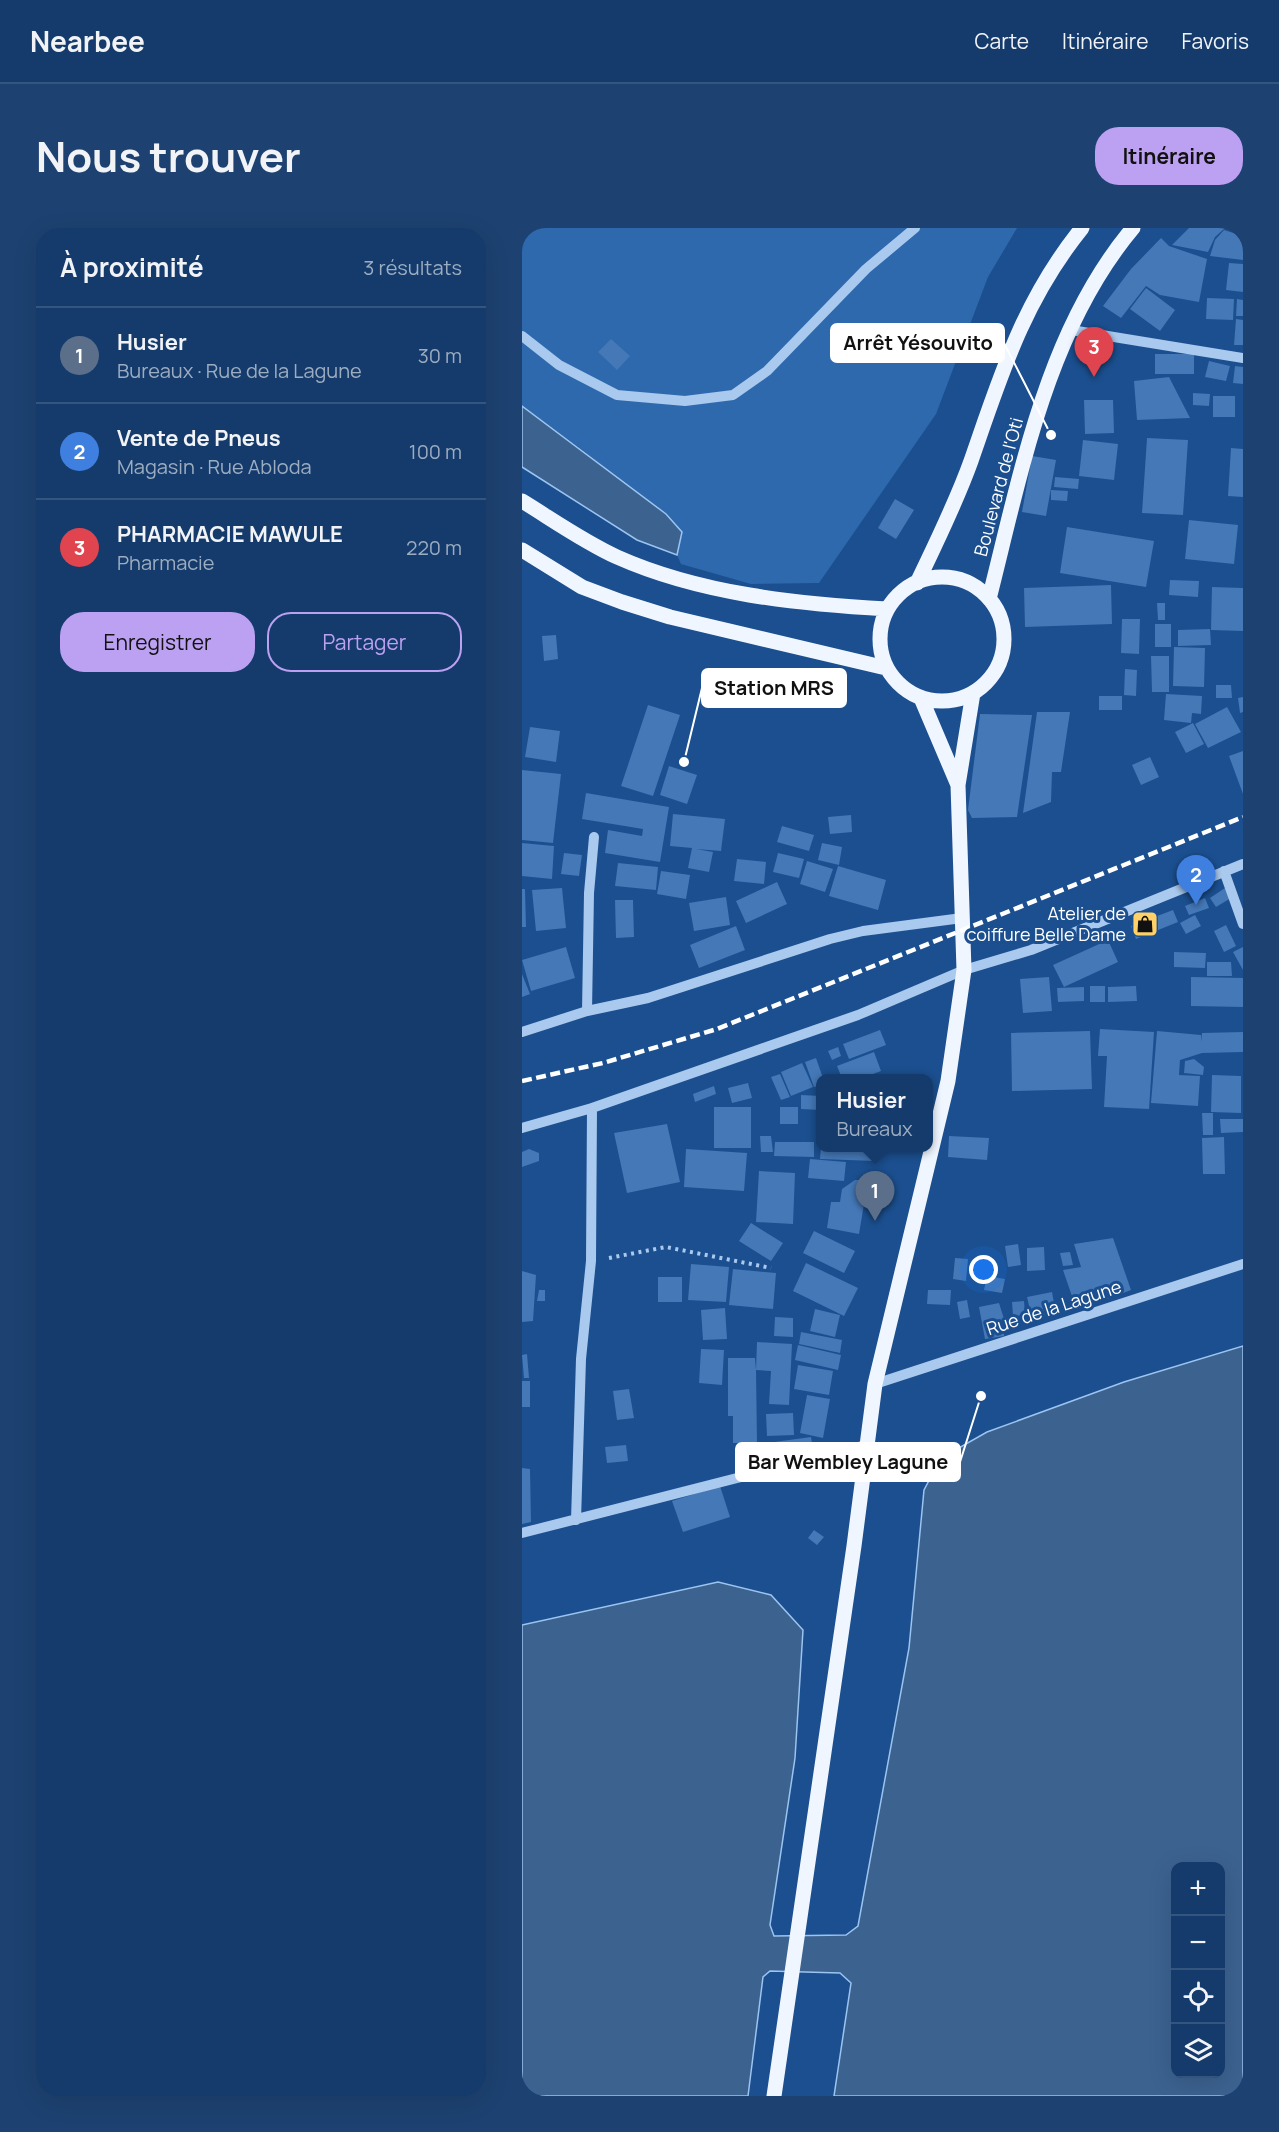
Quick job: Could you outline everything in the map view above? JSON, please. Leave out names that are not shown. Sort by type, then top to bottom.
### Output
[{"type":"main road","name":"Boulevard de l'Oti","points":[[917,583],[950,513],[1012,346],[1037,291],[1059,257],[1082,228]]},
{"type":"main road","name":"Boulevard de l'Oti","points":[[990,599],[1034,427],[1071,330],[1094,282],[1133,228]]},
{"type":"main road","points":[[522,501],[615,556],[656,572],[747,594],[800,602],[887,609]]},
{"type":"main road","points":[[522,550],[582,587],[670,617],[886,668]]},
{"type":"main road","points":[[936,578],[956,579],[975,586],[990,599],[999,615],[1004,632],[1003,650],[998,667],[987,682],[973,693],[956,700],[938,701],[921,698],[895,681],[886,668],[879,638],[887,609],[900,593],[917,583],[936,578]]},
{"type":"main road","points":[[933,1143],[948,1081],[964,970],[958,785],[973,693]]},
{"type":"main road","points":[[921,698],[958,785]]},
{"type":"main road","points":[[774,2096],[854,1546],[875,1384],[931,1152]]},
{"type":"street","points":[[522,336],[559,365],[617,395],[685,401],[733,395],[766,371],[866,269],[915,228]]},
{"type":"street","points":[[1071,330],[1243,358]]},
{"type":"street","points":[[587,1011],[589,893],[594,837]]},
{"type":"street","points":[[522,1128],[592,1108],[858,1016],[964,970],[1031,950],[1243,864]]},
{"type":"street","points":[[1224,871],[1243,924]]},
{"type":"street","points":[[522,1032],[587,1011],[648,998],[830,939],[962,918]]},
{"type":"street","points":[[576,1520],[581,1359],[591,1261],[592,1108]]},
{"type":"street","name":"Rue de la Lagune","points":[[875,1384],[1243,1264]]},
{"type":"street","points":[[522,1533],[866,1445]]},
{"type":"path","points":[[591,1261],[666,1247],[771,1268]]},
{"type":"shaded area","points":[[522,228],[1017,228],[988,277],[936,414],[819,583],[751,584],[681,564],[677,555],[682,532],[581,449],[522,406]]},
{"type":"shaded area","points":[[522,406],[666,514],[682,532],[677,555],[637,540],[522,467]]},
{"type":"shaded area","points":[[1243,1346],[1243,2096],[834,2096],[851,1983],[840,1973],[770,1971],[763,1977],[748,2096],[522,2096],[522,1625],[718,1582],[771,1595],[803,1630],[795,1758],[770,1925],[774,1936],[846,1935],[858,1926],[909,1648],[924,1490],[941,1458],[987,1432],[1124,1382]]},
{"type":"building","points":[[1189,228],[1225,228],[1215,237],[1208,252],[1172,245]]},
{"type":"building","points":[[1224,230],[1243,236],[1243,260],[1210,256],[1215,240]]},
{"type":"building","points":[[1161,238],[1169,246],[1207,259],[1199,302],[1160,295],[1146,286],[1121,318],[1103,306],[1131,269]]},
{"type":"building","points":[[1229,263],[1243,264],[1243,292],[1226,290]]},
{"type":"building","points":[[1146,288],[1175,310],[1160,331],[1130,309]]},
{"type":"building","points":[[1207,298],[1234,299],[1233,320],[1206,319]]},
{"type":"building","points":[[1237,299],[1243,300],[1243,316],[1236,316]]},
{"type":"building","points":[[1236,319],[1243,320],[1243,345],[1234,345]]},
{"type":"building","points":[[611,339],[630,356],[617,370],[598,352]]},
{"type":"building","points":[[1155,354],[1194,354],[1194,374],[1155,374]]},
{"type":"building","points":[[1209,361],[1230,366],[1226,381],[1205,377]]},
{"type":"building","points":[[1235,366],[1243,367],[1243,384],[1233,383]]},
{"type":"building","points":[[1169,377],[1190,418],[1137,420],[1134,381]]},
{"type":"building","points":[[1193,393],[1210,394],[1209,406],[1193,405]]},
{"type":"building","points":[[1213,396],[1235,396],[1235,417],[1213,417]]},
{"type":"building","points":[[1084,400],[1113,400],[1114,433],[1085,434]]},
{"type":"building","points":[[1147,438],[1188,440],[1183,515],[1142,513]]},
{"type":"building","points":[[1083,440],[1118,444],[1114,480],[1079,476]]},
{"type":"building","points":[[1231,448],[1243,449],[1243,497],[1228,496]]},
{"type":"building","points":[[1032,456],[1056,460],[1046,516],[1022,512]]},
{"type":"building","points":[[1055,477],[1079,479],[1078,489],[1054,487]]},
{"type":"building","points":[[1051,490],[1068,491],[1067,501],[1051,500]]},
{"type":"building","points":[[895,499],[914,510],[896,539],[878,528]]},
{"type":"building","points":[[1189,520],[1238,525],[1234,564],[1185,559]]},
{"type":"building","points":[[1067,527],[1154,541],[1146,587],[1060,573]]},
{"type":"building","points":[[1170,580],[1199,581],[1198,597],[1169,595]]},
{"type":"building","points":[[1111,585],[1112,624],[1025,627],[1024,588]]},
{"type":"building","points":[[1212,587],[1243,588],[1243,631],[1211,630]]},
{"type":"building","points":[[1157,603],[1165,603],[1165,620],[1158,620]]},
{"type":"building","points":[[1122,619],[1140,619],[1139,654],[1121,653]]},
{"type":"building","points":[[1155,624],[1171,624],[1171,647],[1155,647]]},
{"type":"building","points":[[1210,629],[1211,645],[1178,646],[1178,630]]},
{"type":"building","points":[[556,635],[558,659],[544,661],[542,636]]},
{"type":"building","points":[[1174,647],[1205,648],[1204,687],[1173,686]]},
{"type":"building","points":[[1151,656],[1169,656],[1169,692],[1152,692]]},
{"type":"building","points":[[1125,669],[1137,670],[1136,696],[1124,695]]},
{"type":"building","points":[[1216,685],[1231,685],[1232,698],[1216,698]]},
{"type":"building","points":[[1166,694],[1202,696],[1201,714],[1192,713],[1191,723],[1164,720]]},
{"type":"building","points":[[1099,696],[1122,696],[1122,710],[1099,710]]},
{"type":"building","points":[[1243,697],[1243,712],[1240,713],[1238,698]]},
{"type":"building","points":[[648,705],[680,715],[653,796],[621,786]]},
{"type":"building","points":[[1227,707],[1241,732],[1208,748],[1195,724]]},
{"type":"building","points":[[1037,712],[1070,712],[1061,772],[1052,772],[1051,802],[1023,813]]},
{"type":"building","points":[[980,714],[1032,715],[1017,817],[972,818],[968,810]]},
{"type":"building","points":[[1193,723],[1204,744],[1186,753],[1175,732]]},
{"type":"building","points":[[530,727],[560,731],[556,762],[525,757]]},
{"type":"building","points":[[1243,751],[1243,794],[1229,756]]},
{"type":"building","points":[[1150,757],[1159,777],[1141,785],[1132,765]]},
{"type":"building","points":[[669,766],[697,775],[687,804],[660,795]]},
{"type":"building","points":[[522,770],[561,774],[553,843],[522,840]]},
{"type":"building","points":[[586,793],[669,807],[660,862],[605,853],[608,830],[642,836],[643,829],[582,819]]},
{"type":"building","points":[[673,814],[725,819],[721,851],[696,849],[713,852],[709,872],[688,868],[692,848],[670,846]]},
{"type":"building","points":[[851,815],[852,832],[830,834],[828,817]]},
{"type":"building","points":[[782,826],[814,835],[809,851],[777,842]]},
{"type":"building","points":[[522,843],[554,846],[552,879],[522,876]]},
{"type":"building","points":[[822,843],[842,847],[839,865],[818,860]]},
{"type":"building","points":[[564,853],[582,855],[579,876],[561,874]]},
{"type":"building","points":[[778,853],[804,859],[799,878],[773,872]]},
{"type":"building","points":[[737,859],[766,862],[764,884],[734,881]]},
{"type":"building","points":[[807,861],[833,869],[825,892],[800,884]]},
{"type":"building","points":[[618,863],[658,867],[656,890],[615,886]]},
{"type":"building","points":[[838,866],[886,880],[878,910],[829,896]]},
{"type":"building","points":[[661,871],[690,875],[686,899],[657,894]]},
{"type":"building","points":[[777,882],[787,904],[746,923],[736,901]]},
{"type":"building","points":[[562,888],[566,928],[536,931],[532,890]]},
{"type":"building","points":[[1225,888],[1231,898],[1216,907],[1210,898]]},
{"type":"building","points":[[522,889],[525,889],[526,927],[522,927]]},
{"type":"building","points":[[726,897],[730,925],[694,931],[689,903]]},
{"type":"building","points":[[1205,898],[1209,908],[1189,915],[1185,906]]},
{"type":"building","points":[[615,900],[633,900],[634,937],[616,938]]},
{"type":"building","points":[[1173,910],[1178,922],[1136,939],[1131,926]]},
{"type":"building","points":[[1195,915],[1201,926],[1186,934],[1180,923]]},
{"type":"building","points":[[1226,925],[1236,946],[1224,952],[1214,931]]},
{"type":"building","points":[[736,926],[745,950],[699,968],[690,945]]},
{"type":"building","points":[[1108,940],[1118,962],[1064,987],[1053,965]]},
{"type":"building","points":[[566,947],[575,978],[531,991],[522,960]]},
{"type":"building","points":[[1243,947],[1243,970],[1233,952]]},
{"type":"building","points":[[1174,952],[1206,953],[1205,968],[1174,967]]},
{"type":"building","points":[[1207,962],[1231,962],[1232,976],[1207,976]]},
{"type":"building","points":[[522,974],[530,994],[522,997]]},
{"type":"building","points":[[1049,977],[1052,1011],[1023,1013],[1020,979]]},
{"type":"building","points":[[1191,977],[1243,978],[1243,1007],[1191,1006]]},
{"type":"building","points":[[1090,986],[1105,986],[1105,1002],[1090,1002]]},
{"type":"building","points":[[1136,986],[1137,1001],[1108,1002],[1108,987]]},
{"type":"building","points":[[1084,987],[1084,1001],[1058,1002],[1057,988]]},
{"type":"building","points":[[1100,1029],[1154,1032],[1149,1109],[1104,1107],[1107,1056],[1098,1056]]},
{"type":"building","points":[[880,1030],[886,1045],[849,1059],[843,1044]]},
{"type":"building","points":[[1090,1031],[1092,1089],[1012,1091],[1011,1033]]},
{"type":"building","points":[[1157,1031],[1201,1035],[1201,1042],[1202,1033],[1243,1032],[1243,1052],[1202,1053],[1180,1060],[1179,1075],[1200,1076],[1198,1106],[1151,1103]]},
{"type":"building","points":[[838,1047],[841,1056],[832,1060],[828,1051]]},
{"type":"building","points":[[874,1052],[881,1071],[873,1074],[840,1074],[837,1066]]},
{"type":"building","points":[[816,1058],[822,1074],[816,1074],[816,1086],[814,1087],[805,1062]]},
{"type":"building","points":[[1194,1059],[1204,1067],[1203,1075],[1184,1073],[1185,1061]]},
{"type":"building","points":[[802,1063],[813,1087],[791,1096],[781,1072]]},
{"type":"building","points":[[780,1074],[790,1097],[781,1100],[771,1077]]},
{"type":"building","points":[[1212,1075],[1241,1076],[1241,1113],[1211,1112]]},
{"type":"building","points":[[748,1083],[752,1098],[732,1103],[728,1088]]},
{"type":"building","points":[[714,1086],[716,1094],[695,1102],[693,1094]]},
{"type":"building","points":[[801,1095],[816,1096],[816,1110],[801,1109]]},
{"type":"building","points":[[714,1107],[751,1107],[751,1148],[714,1148]]},
{"type":"building","points":[[780,1107],[798,1107],[798,1124],[780,1124]]},
{"type":"building","points":[[1202,1113],[1213,1113],[1213,1135],[1203,1135]]},
{"type":"building","points":[[1220,1119],[1243,1119],[1243,1132],[1221,1133]]},
{"type":"building","points":[[667,1124],[680,1182],[627,1193],[614,1133]]},
{"type":"building","points":[[760,1136],[771,1136],[773,1152],[761,1152]]},
{"type":"building","points":[[949,1136],[989,1138],[987,1160],[948,1157]]},
{"type":"building","points":[[1224,1137],[1225,1174],[1203,1174],[1202,1138]]},
{"type":"building","points":[[775,1142],[814,1142],[814,1157],[774,1156]]},
{"type":"building","points":[[529,1149],[539,1153],[539,1161],[522,1167],[522,1152]]},
{"type":"building","points":[[686,1149],[747,1153],[744,1191],[684,1187]]},
{"type":"building","points":[[821,1152],[876,1152],[875,1161],[820,1159]]},
{"type":"building","points":[[810,1159],[846,1162],[844,1181],[808,1178]]},
{"type":"building","points":[[759,1171],[795,1173],[793,1224],[756,1222]]},
{"type":"building","points":[[855,1180],[868,1180],[859,1234],[827,1228],[831,1202],[840,1202],[842,1189]]},
{"type":"building","points":[[751,1223],[783,1243],[771,1261],[739,1241]]},
{"type":"building","points":[[814,1231],[855,1251],[844,1273],[803,1253]]},
{"type":"building","points":[[1113,1238],[1131,1290],[1097,1303],[1075,1305],[1063,1270],[1081,1267],[1074,1244]]},
{"type":"building","points":[[1018,1244],[1021,1265],[1008,1267],[1005,1246]]},
{"type":"building","points":[[1044,1247],[1045,1270],[1027,1271],[1027,1248]]},
{"type":"building","points":[[1070,1252],[1073,1265],[1063,1266],[1060,1253]]},
{"type":"building","points":[[955,1258],[968,1259],[966,1281],[953,1279]]},
{"type":"building","points":[[806,1263],[858,1288],[844,1316],[793,1291]]},
{"type":"building","points":[[691,1264],[729,1267],[726,1302],[688,1300]]},
{"type":"building","points":[[733,1269],[776,1273],[773,1309],[729,1305]]},
{"type":"building","points":[[522,1271],[536,1275],[533,1321],[522,1322]]},
{"type":"building","points":[[987,1276],[1005,1279],[1002,1293],[984,1290]]},
{"type":"building","points":[[658,1277],[682,1277],[682,1302],[658,1302]]},
{"type":"building","points":[[539,1290],[545,1290],[545,1301],[537,1301]]},
{"type":"building","points":[[928,1290],[951,1290],[950,1305],[927,1304]]},
{"type":"building","points":[[1052,1292],[1056,1314],[1032,1319],[1027,1297]]},
{"type":"building","points":[[967,1300],[970,1317],[960,1319],[957,1302]]},
{"type":"building","points":[[1024,1301],[1025,1315],[1013,1316],[1012,1302]]},
{"type":"building","points":[[999,1303],[1005,1322],[1004,1336],[985,1339],[979,1307]]},
{"type":"building","points":[[725,1308],[727,1339],[703,1340],[701,1310]]},
{"type":"building","points":[[815,1309],[840,1315],[835,1337],[810,1331]]},
{"type":"building","points":[[775,1317],[793,1318],[793,1337],[774,1336]]},
{"type":"building","points":[[801,1332],[842,1340],[840,1353],[799,1344]]},
{"type":"building","points":[[757,1342],[792,1344],[789,1405],[769,1404],[771,1371],[756,1370]]},
{"type":"building","points":[[798,1345],[841,1355],[838,1370],[795,1360]]},
{"type":"building","points":[[701,1349],[724,1350],[722,1385],[699,1383]]},
{"type":"building","points":[[527,1354],[529,1378],[524,1378],[522,1355]]},
{"type":"building","points":[[728,1358],[755,1358],[757,1443],[733,1443],[733,1416],[728,1416]]},
{"type":"building","points":[[798,1365],[833,1371],[829,1395],[794,1389]]},
{"type":"building","points":[[522,1381],[530,1381],[530,1407],[522,1407]]},
{"type":"building","points":[[629,1389],[634,1418],[617,1420],[613,1391]]},
{"type":"building","points":[[807,1395],[830,1399],[823,1438],[800,1433]]},
{"type":"building","points":[[793,1413],[794,1435],[767,1436],[766,1414]]},
{"type":"building","points":[[811,1437],[814,1455],[769,1462],[767,1443]]},
{"type":"building","points":[[626,1445],[628,1461],[607,1463],[605,1447]]},
{"type":"building","points":[[522,1468],[530,1469],[531,1522],[522,1524]]},
{"type":"building","points":[[720,1486],[730,1517],[683,1532],[672,1501]]},
{"type":"building","points":[[814,1530],[824,1537],[817,1545],[808,1538]]},
{"type":"railway","points":[[522,1081],[603,1063],[717,1029],[1243,817]]},
{"type":"place","name":"PHARMACIE MAWULE","points":[[1094,377]]},
{"type":"place","name":"Arrêt Yésouvito","points":[[1051,435]]},
{"type":"place","name":"Station MRS","points":[[684,762]]},
{"type":"place","name":"Vente de Pneus","points":[[1196,905]]},
{"type":"place","name":"Atelier de coiffure Belle Dame","points":[[1145,924]]},
{"type":"place","name":"Husier","points":[[875,1221]]},
{"type":"place","name":"Bar Wembley Lagune","points":[[981,1396]]}]
